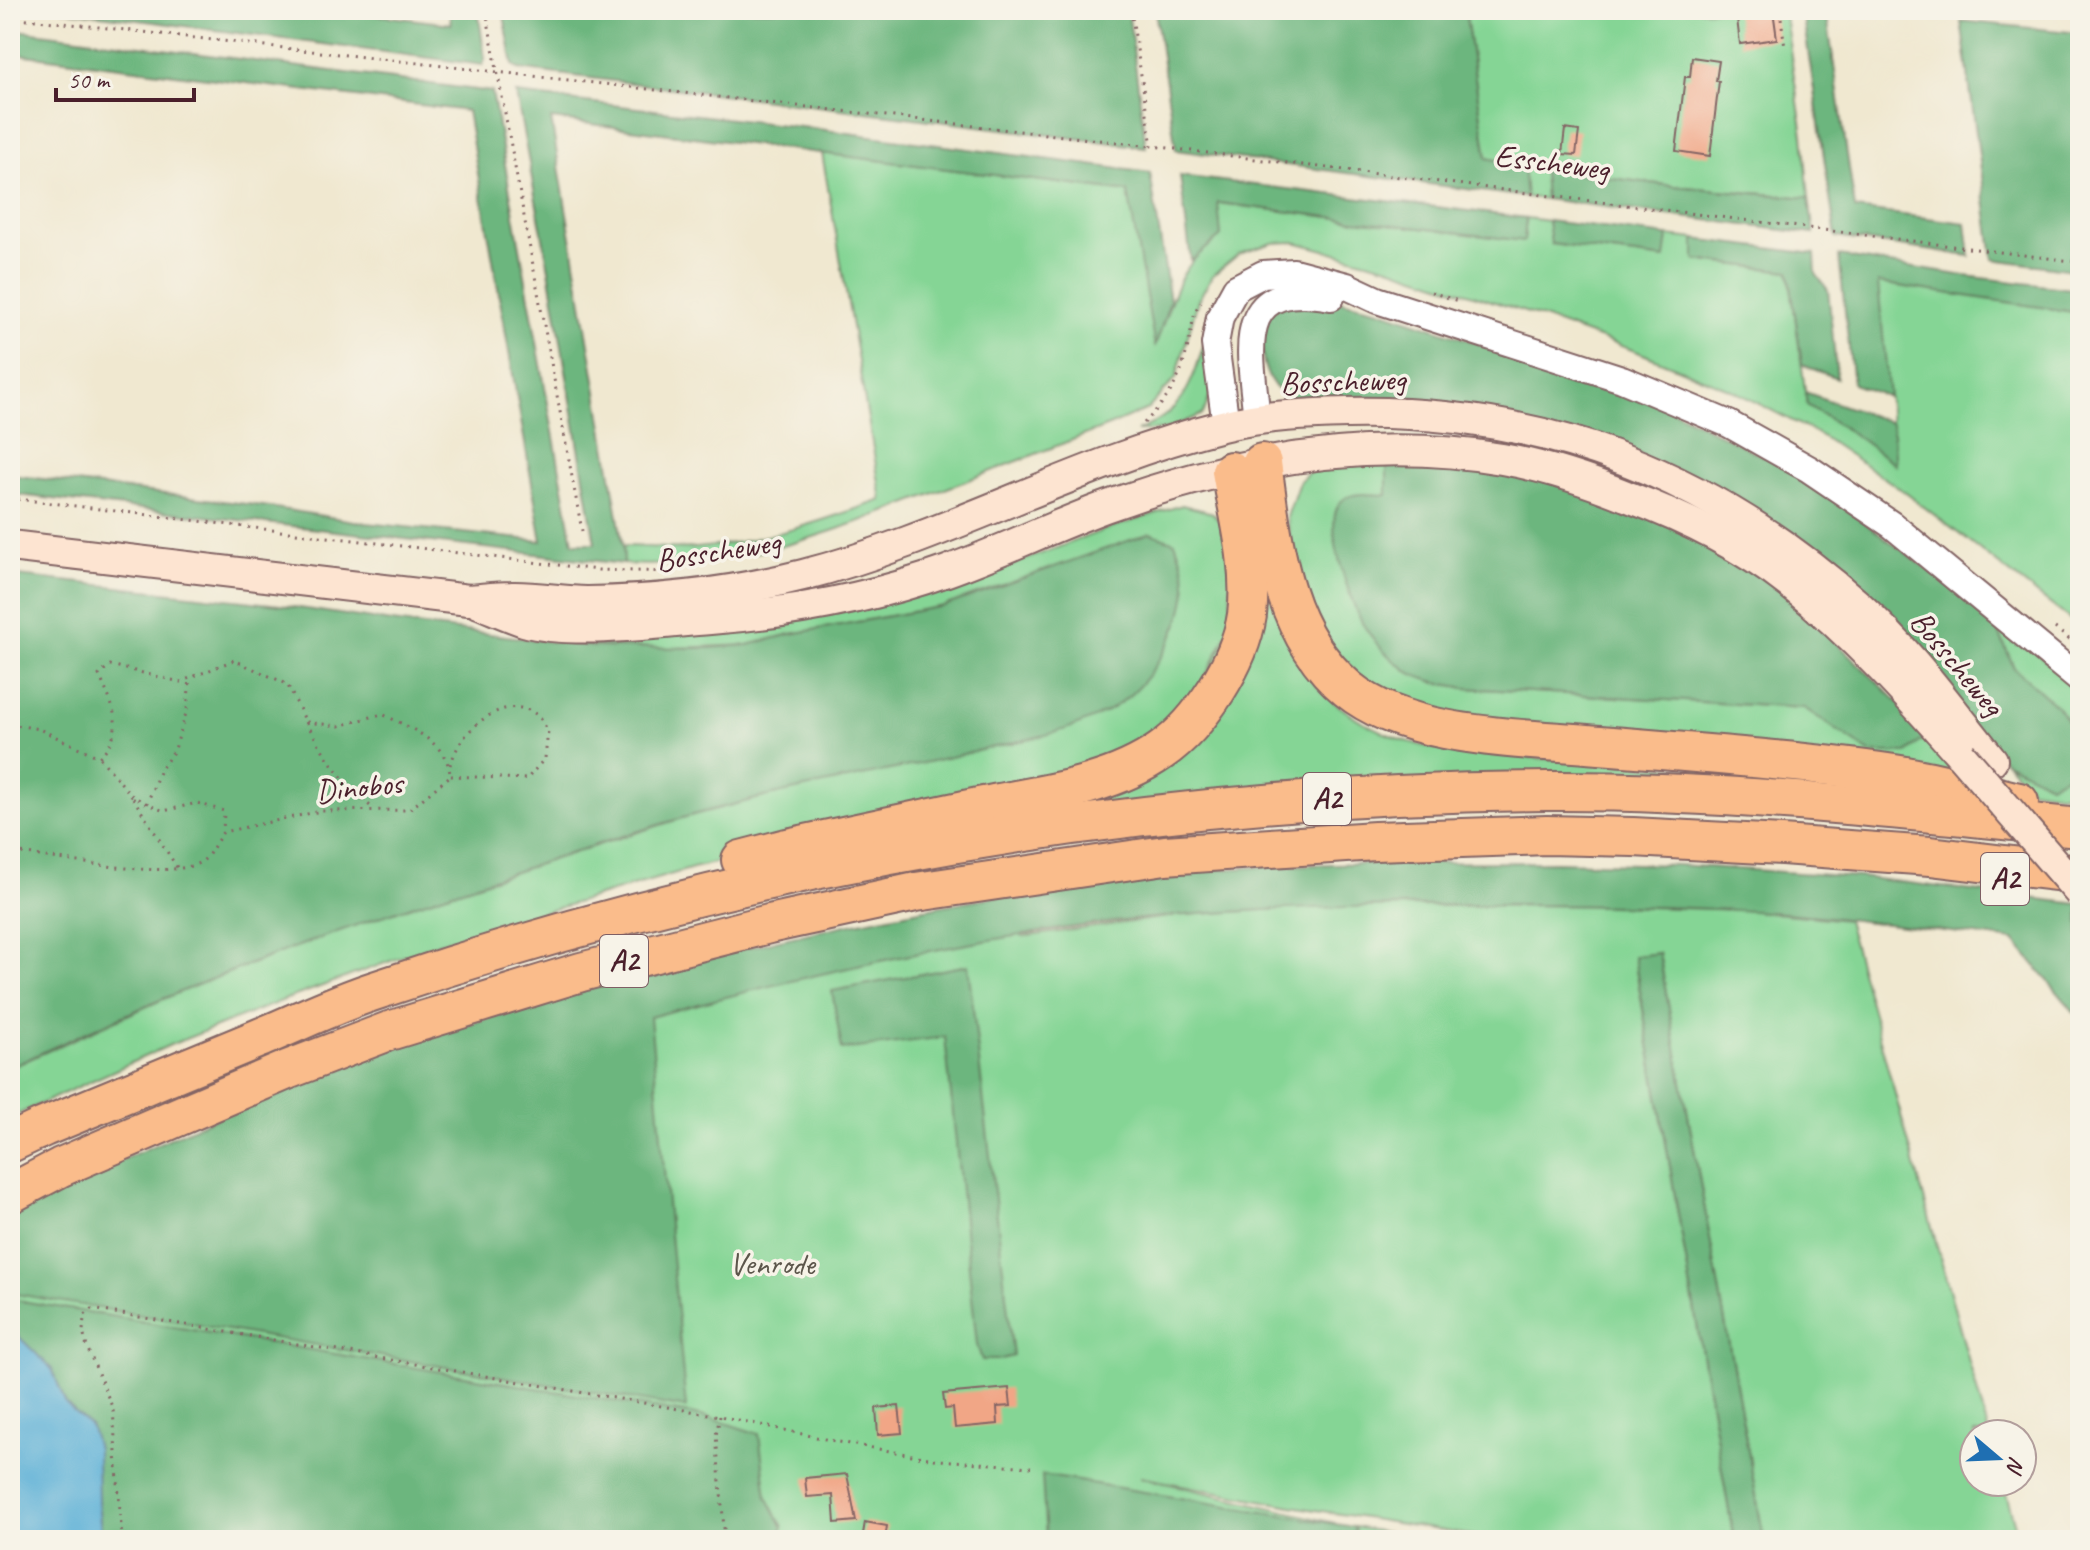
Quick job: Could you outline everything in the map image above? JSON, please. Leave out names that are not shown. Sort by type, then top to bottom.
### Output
[{"type":"highway","name":"A2","points":[[1247,467],[1294,620],[1320,659],[1349,690],[1393,715],[1453,731],[1509,738],[1776,760],[1906,776],[2080,815]]},
{"type":"highway","name":"A2","points":[[584,925],[657,884],[787,848],[1067,789],[1115,775],[1162,750],[1201,712],[1231,665],[1247,616],[1247,467]]},
{"type":"highway","name":"A2","points":[[10,1143],[369,993],[584,925],[750,883],[984,838],[1153,813],[1371,796],[1547,791],[1786,800],[2080,828]]},
{"type":"highway","name":"A2","points":[[10,1194],[61,1167],[287,1070],[389,1031],[581,972],[769,924],[916,892],[1165,855],[1547,835],[1633,837],[1930,856],[2080,874]]},
{"type":"highway","name":"A2","points":[[1930,856],[2056,894],[2080,895]]},
{"type":"main road","name":"Bosscheweg","points":[[10,546],[469,600],[512,596],[584,602],[669,598],[726,592],[858,560],[928,535],[1095,466],[1226,425],[1313,414],[1451,417],[1535,430],[1593,447],[1677,481],[1742,516],[1803,559],[1863,610],[1909,659],[2080,863]]},
{"type":"main road","points":[[1247,467],[1257,420]]},
{"type":"main road","points":[[1226,425],[1247,467]]},
{"type":"main road","name":"Bosscheweg","points":[[469,600],[527,622],[581,627],[747,616],[879,591],[945,572],[1106,507],[1247,467],[1315,454],[1383,450],[1440,451],[1487,457],[1579,478],[1665,510],[1726,542],[1787,582],[1892,677],[2080,895]]},
{"type":"street","points":[[1226,425],[1215,344],[1220,317],[1236,288],[1263,274],[1294,272],[1347,286],[1377,300],[1622,379],[1729,424],[1809,469],[1892,525],[2080,680]]},
{"type":"street","points":[[1257,420],[1249,343],[1254,322],[1268,303],[1285,294],[1305,292],[1343,299],[1377,300]]},
{"type":"path","points":[[486,10],[582,531]]},
{"type":"path","points":[[1131,10],[1152,146]]},
{"type":"path","points":[[1780,10],[1785,48]]},
{"type":"path","name":"Esscheweg","points":[[10,17],[1152,146],[2080,262]]},
{"type":"path","points":[[1144,423],[1166,401],[1182,374]]},
{"type":"path","name":"Bosscheweg","points":[[10,498],[598,570],[684,571]]},
{"type":"path","points":[[99,757],[111,745],[117,715],[99,675],[110,665],[180,682],[234,660],[287,684],[333,769],[375,811]]},
{"type":"path","points":[[147,804],[159,772],[175,749],[187,710],[190,678]]},
{"type":"path","points":[[518,707],[538,716],[548,731],[545,758],[527,779],[450,776],[450,765],[461,741],[480,720],[500,710],[518,707]]},
{"type":"path","name":"Dinobos","points":[[306,722],[339,726],[382,714],[426,736],[450,765]]},
{"type":"path","points":[[10,724],[39,729],[99,757],[131,795],[178,869]]},
{"type":"path","name":"Dinobos","points":[[223,832],[321,811],[409,810],[450,776]]},
{"type":"path","points":[[10,852],[125,869],[178,869],[204,860],[223,832],[224,811],[197,803],[164,811],[131,795]]},
{"type":"path","points":[[122,1540],[113,1409],[83,1332],[84,1316],[92,1309],[720,1416],[940,1460],[1031,1467]]},
{"type":"path","points":[[720,1416],[716,1435],[725,1540]]},
{"type":"green space","points":[[62,10],[336,10],[451,24],[449,10],[478,10],[485,59],[483,65]]},
{"type":"green space","points":[[503,10],[1128,10],[1146,147],[518,69],[513,65]]},
{"type":"green space","points":[[1155,10],[1465,10],[1487,158],[1523,166],[1526,197],[1176,150]]},
{"type":"green space","points":[[1465,10],[1784,10],[1809,198],[1543,170],[1545,199],[1526,197],[1522,166],[1487,158]]},
{"type":"green space","points":[[1802,10],[1826,10],[1855,209],[1966,223],[1970,256],[1836,237]]},
{"type":"green space","points":[[1961,21],[2080,33],[2080,271],[1993,259]]},
{"type":"green space","points":[[10,29],[492,92],[573,543],[595,543],[516,94],[818,129],[1150,173],[1170,301],[1155,347],[1128,192],[551,119],[624,564],[10,494],[10,475],[263,506],[366,523],[542,541],[467,111],[10,53]]},
{"type":"green space","points":[[822,153],[1129,192],[1155,345],[1185,272],[1205,248],[1221,236],[1217,203],[1524,241],[1526,218],[1548,221],[1552,244],[1664,259],[1668,236],[1695,239],[1695,260],[1789,271],[1807,405],[1895,464],[1877,282],[2080,313],[2080,627],[1902,490],[1820,435],[1734,391],[1543,318],[1386,266],[1294,242],[1273,243],[1239,254],[1213,275],[1198,300],[1176,378],[1148,409],[814,537],[704,562],[624,564],[623,546],[688,548],[744,541],[814,523],[882,500]]},
{"type":"green space","points":[[1543,169],[1674,186],[1809,198],[1814,234],[1545,199]]},
{"type":"green space","points":[[1180,176],[1526,218],[1524,241],[1218,203],[1221,236],[1191,261]]},
{"type":"green space","points":[[1548,221],[1668,236],[1665,259],[1551,244]]},
{"type":"green space","points":[[1695,239],[1815,254],[1816,274],[1828,290],[1837,378],[1802,365],[1789,271],[1695,260]]},
{"type":"green space","points":[[1839,256],[2080,290],[2080,313],[1878,283],[1889,397],[1853,384]]},
{"type":"green space","points":[[1337,300],[1380,310],[1667,407],[1802,476],[1993,618],[2014,668],[2057,706],[2069,723],[2079,769],[2050,784],[2006,762],[1626,450],[1290,401],[1267,374],[1262,355],[1260,319],[1268,308]]},
{"type":"green space","points":[[1207,333],[1212,391],[1203,414],[1164,430],[1137,431],[1167,414],[1186,392]]},
{"type":"green space","points":[[1805,392],[1892,423],[1896,465],[1807,405]]},
{"type":"green space","points":[[1387,460],[1387,496],[1355,495],[1385,652],[1408,672],[1465,688],[1804,708],[1930,733],[1974,782],[1407,719],[1323,643],[1292,555],[1287,517],[1299,482],[1315,466]]},
{"type":"green space","points":[[1387,460],[1511,470],[1627,503],[1770,578],[1930,733],[1907,753],[1871,753],[1804,708],[1465,688],[1412,674],[1388,655],[1364,626],[1345,581],[1335,541],[1337,508],[1344,499],[1359,494],[1387,495]]},
{"type":"green space","points":[[1182,505],[1213,513],[1222,524],[1230,543],[1231,626],[1190,707],[1117,763],[693,868],[440,943],[170,1045],[10,1118],[10,1068],[179,992],[318,938],[685,817],[784,792],[1026,740],[1182,562],[1175,542],[1000,586],[944,606],[748,645],[649,649],[556,642],[703,630],[843,610],[961,584],[1104,530]]},
{"type":"green space","points":[[1150,533],[1175,542],[1181,558],[1186,588],[1179,619],[1164,652],[1144,681],[1120,703],[1089,720],[1037,737],[664,823],[384,916],[257,962],[132,1012],[10,1068],[10,575],[280,605],[595,647],[707,648],[748,645],[944,606]]},
{"type":"green space","points":[[1260,563],[1285,635],[1314,683],[1354,716],[1406,741],[1461,752],[1729,772],[1872,790],[977,822],[1172,755]]},
{"type":"green space","points":[[1993,618],[2080,688],[2080,796],[2031,789],[2006,762],[2050,784],[2031,685],[2014,668]]},
{"type":"green space","points":[[1556,862],[1678,865],[1860,877],[2079,904],[2080,1019],[2014,940],[1808,915],[1609,906],[1376,906],[1186,915],[1051,930],[849,968],[650,1017],[686,1408],[10,1293],[10,1212],[23,1204],[331,1070],[525,1007],[812,932],[953,904],[1095,882],[1263,867]]},
{"type":"green space","name":"Venrode","points":[[1577,905],[1744,910],[1847,920],[1985,1418],[1958,1418],[1958,1498],[2007,1498],[2019,1540],[1764,1540],[1659,953],[1634,957],[1734,1540],[1500,1540],[1291,1506],[1140,1477],[1335,1523],[1341,1540],[10,1540],[10,1236],[429,1066],[1019,919],[1022,937],[1183,915],[1308,907]]},
{"type":"green space","points":[[1659,953],[1764,1540],[1734,1540],[1634,956]]},
{"type":"green space","points":[[968,965],[1013,1356],[998,1360],[982,1360],[977,1345],[945,1037],[842,1050],[832,991]]},
{"type":"green space","points":[[10,1299],[707,1417],[759,1434],[767,1497],[783,1527],[778,1540],[102,1540],[91,1427],[66,1404],[51,1369],[10,1328]]},
{"type":"green space","points":[[1042,1475],[1354,1527],[1356,1540],[1046,1540]]},
{"type":"green space","points":[[1355,1527],[1429,1540],[1356,1540]]},
{"type":"water","points":[[10,1328],[52,1369],[66,1404],[91,1427],[97,1449],[102,1540],[10,1540]]},
{"type":"building","points":[[1736,10],[1773,10],[1777,39],[1740,44]]},
{"type":"building","points":[[1692,57],[1719,61],[1710,156],[1676,151],[1685,77],[1690,77]]},
{"type":"building","points":[[1565,129],[1579,131],[1576,155],[1562,154]]},
{"type":"building","points":[[1009,1388],[1011,1406],[997,1407],[998,1424],[955,1428],[953,1408],[945,1409],[943,1394]]},
{"type":"building","points":[[899,1406],[902,1433],[878,1435],[876,1408]]},
{"type":"building","points":[[847,1474],[856,1521],[835,1523],[833,1495],[807,1497],[805,1478]]},
{"type":"building","points":[[865,1522],[887,1526],[885,1540],[862,1540]]}]
